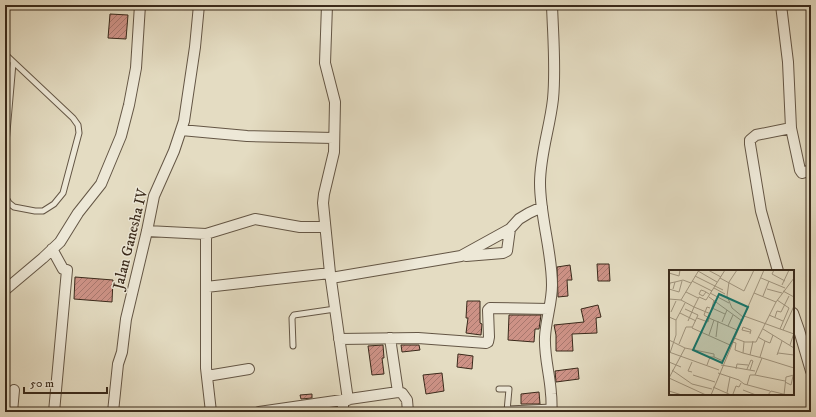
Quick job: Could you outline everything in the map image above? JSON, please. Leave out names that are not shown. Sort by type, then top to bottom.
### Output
[{"type":"street","points":[[5,290],[60,242],[78,213],[101,184],[121,136],[129,104],[136,68],[140,5]]},
{"type":"street","name":"Jalan Ganesha IV","points":[[112,412],[118,364],[122,352],[126,319],[154,196],[174,151],[181,130],[196,47],[199,5]]},
{"type":"street","points":[[327,5],[325,63],[335,102],[334,152],[324,194],[325,227],[345,400],[343,412]]},
{"type":"street","points":[[552,5],[553,98],[541,167],[540,183],[552,286],[545,338],[552,395],[552,410]]},
{"type":"street","points":[[781,5],[788,62],[791,128],[801,172],[804,173],[811,170]]},
{"type":"street","points":[[778,270],[761,211],[750,140],[756,135],[791,128]]},
{"type":"street","points":[[181,130],[247,136],[334,138]]},
{"type":"street","points":[[461,256],[510,229],[529,212],[542,207]]},
{"type":"street","points":[[147,231],[206,234],[255,219],[300,227],[325,227]]},
{"type":"street","points":[[206,287],[331,275],[461,256],[503,253],[507,251],[510,229]]},
{"type":"street","points":[[206,234],[207,376],[211,412]]},
{"type":"street","points":[[52,249],[63,269],[67,270],[54,412]]},
{"type":"street","points":[[339,339],[418,338],[488,342],[488,310],[490,308],[549,309]]},
{"type":"street","points":[[794,316],[811,371]]},
{"type":"street","points":[[390,338],[398,392]]},
{"type":"street","points":[[207,376],[249,369]]},
{"type":"street","points":[[12,412],[14,390]]},
{"type":"street","points":[[260,412],[290,410],[398,392],[402,393],[407,400],[408,412]]},
{"type":"lane","points":[[5,54],[73,118],[78,125],[79,133],[63,193],[54,204],[42,211],[34,212],[14,207],[9,203],[5,196]]},
{"type":"lane","points":[[5,155],[13,63]]},
{"type":"lane","points":[[293,346],[292,318],[294,315],[335,309]]},
{"type":"lane","points":[[499,389],[509,389],[507,410],[552,410]]},
{"type":"building","points":[[110,14],[128,15],[126,39],[108,38]]},
{"type":"building","points":[[597,264],[609,264],[610,281],[598,281]]},
{"type":"building","points":[[570,265],[572,280],[567,280],[568,296],[558,297],[557,267]]},
{"type":"building","points":[[75,277],[113,280],[112,302],[74,299]]},
{"type":"building","points":[[467,301],[480,301],[480,323],[482,324],[481,335],[466,333],[468,318],[466,318]]},
{"type":"building","points":[[598,305],[601,317],[596,318],[597,333],[572,334],[573,351],[556,351],[556,335],[554,325],[584,322],[581,309]]},
{"type":"building","points":[[509,315],[541,315],[539,329],[535,329],[534,342],[508,340]]},
{"type":"building","points":[[383,345],[384,358],[382,358],[384,374],[372,375],[368,346]]},
{"type":"building","points":[[401,345],[419,345],[420,350],[402,352]]},
{"type":"building","points":[[458,354],[473,356],[472,369],[457,367]]},
{"type":"building","points":[[578,368],[579,379],[556,382],[555,371]]},
{"type":"building","points":[[442,373],[444,391],[426,394],[423,375]]},
{"type":"building","points":[[539,392],[540,404],[521,404],[521,394]]},
{"type":"building","points":[[312,394],[312,398],[301,399],[300,395]]}]
